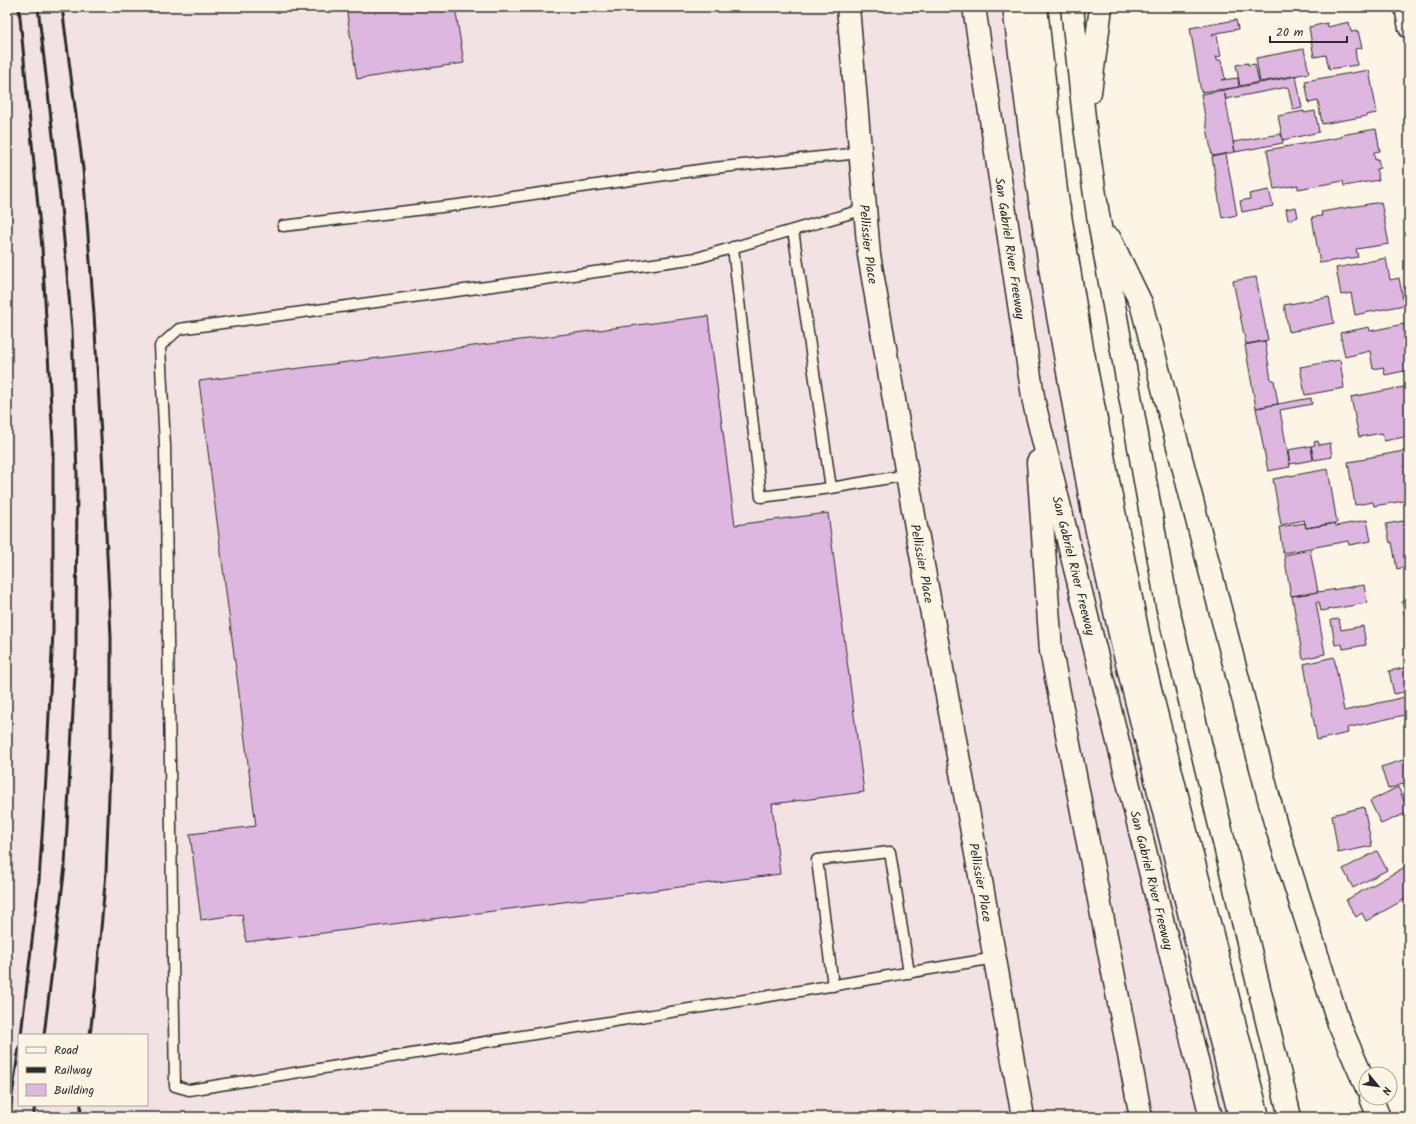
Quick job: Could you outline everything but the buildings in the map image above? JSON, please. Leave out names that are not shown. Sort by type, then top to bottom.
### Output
[{"type":"main road","name":"Pellissier Place","points":[[848,7],[869,255],[906,475],[1023,1117]]},
{"type":"main road","name":"San Gabriel River Freeway","points":[[974,7],[1034,403],[1212,1117]]},
{"type":"main road","points":[[1014,7],[1032,146],[1054,293],[1093,513],[1124,647],[1240,1117]]},
{"type":"main road","points":[[1036,7],[1056,191],[1080,340],[1142,657],[1258,1117]]},
{"type":"main road","points":[[1072,7],[1085,127],[1098,215],[1167,605],[1290,1117]]},
{"type":"main road","points":[[1085,127],[1101,7]]},
{"type":"main road","points":[[1098,215],[1141,303],[1275,822],[1339,1024],[1358,1068]]},
{"type":"main road","points":[[1034,403],[1051,651],[1141,1117]]},
{"type":"main road","points":[[1374,1106],[1379,1117]]},
{"type":"street","points":[[1405,7],[1409,28]]},
{"type":"lane","points":[[283,226],[458,205],[713,168],[860,153]]},
{"type":"lane","points":[[865,208],[697,258],[179,329],[160,346],[165,446],[175,1086],[189,1090],[833,986],[995,958]]},
{"type":"lane","points":[[793,230],[831,488]]},
{"type":"lane","points":[[733,248],[761,497],[831,488],[906,475]]},
{"type":"lane","points":[[833,986],[817,860],[890,852],[909,972]]},
{"type":"shaded area","points":[[7,7],[1031,7],[1064,265],[1246,1117],[7,1117]]},
{"type":"railway","points":[[19,7],[42,248],[53,442],[53,631],[46,777],[39,881],[21,1034]]},
{"type":"railway","points":[[38,7],[60,196],[72,329],[77,475],[76,652],[65,866],[44,1034]]},
{"type":"railway","points":[[62,7],[83,169],[94,314],[111,637],[111,742],[106,873],[90,1034]]},
{"type":"railway","points":[[9,1117],[18,1054]]},
{"type":"railway","points":[[33,1117],[35,1106]]},
{"type":"railway","points":[[80,1117],[81,1106]]}]
